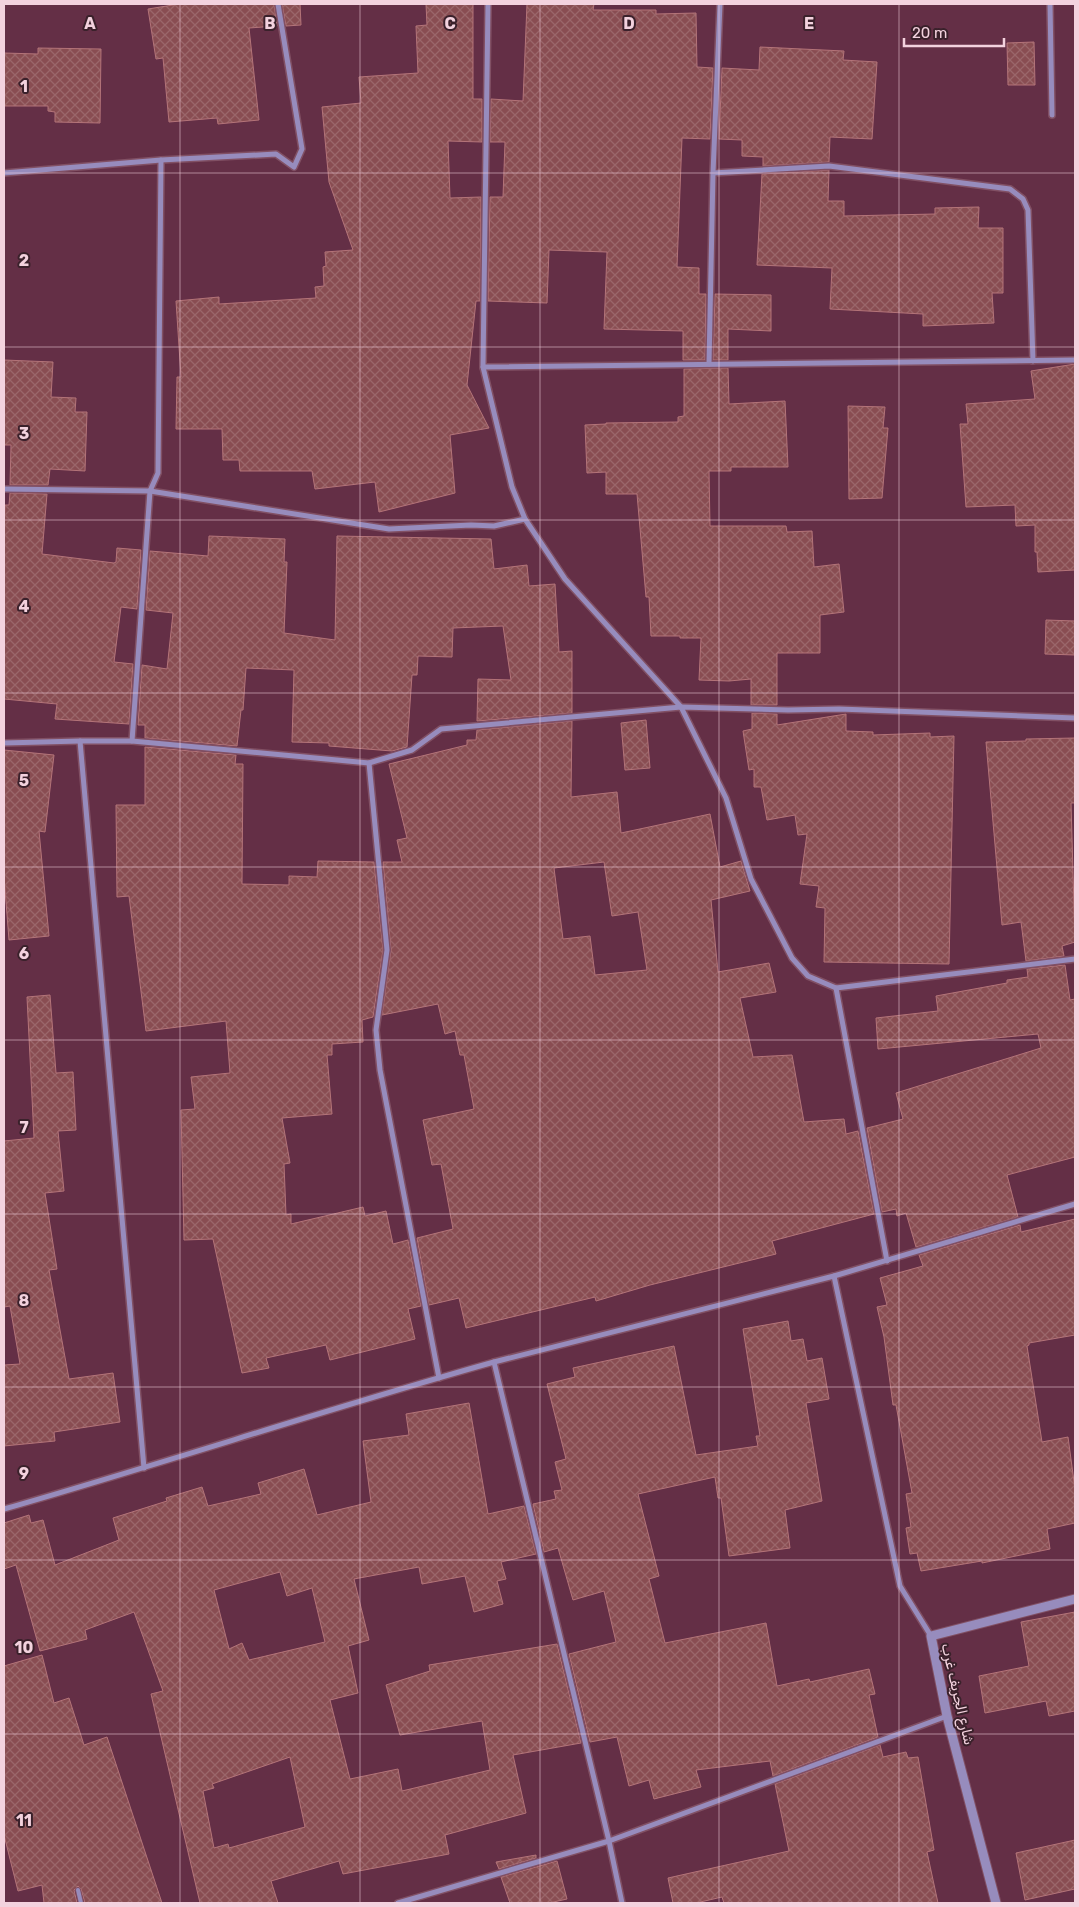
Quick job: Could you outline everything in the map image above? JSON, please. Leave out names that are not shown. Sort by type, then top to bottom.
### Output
[{"type":"street","points":[[4,173],[161,160],[276,154],[294,167],[302,149],[278,4]]},
{"type":"street","points":[[488,4],[483,367],[512,487],[525,519],[565,579],[681,707],[726,798],[751,879],[792,958],[808,976],[836,988],[1075,959]]},
{"type":"street","points":[[708,364],[720,4]]},
{"type":"street","points":[[1050,4],[1052,115]]},
{"type":"street","points":[[132,741],[150,491],[158,473],[161,160]]},
{"type":"street","points":[[713,173],[829,166],[1010,188],[1023,199],[1028,210],[1033,361]]},
{"type":"street","points":[[483,367],[1075,360]]},
{"type":"street","points":[[4,489],[150,491],[388,529],[471,525],[494,526],[525,519]]},
{"type":"street","points":[[4,743],[132,741],[369,763],[412,750],[440,729],[681,707],[788,710],[839,708],[1075,718]]},
{"type":"street","points":[[80,741],[144,1468]]},
{"type":"street","points":[[369,763],[387,950],[376,1030],[380,1070],[439,1378]]},
{"type":"street","points":[[836,988],[887,1261]]},
{"type":"street","points":[[4,1509],[494,1362],[834,1276],[1075,1204]]},
{"type":"street","points":[[834,1276],[898,1580],[930,1636]]},
{"type":"street","points":[[494,1362],[609,1841],[622,1903]]},
{"type":"street","name":"شارع الجريف غرب","points":[[996,1903],[947,1716],[930,1636],[1075,1599]]},
{"type":"street","points":[[398,1903],[609,1841],[947,1716]]},
{"type":"lane","points":[[78,1890],[81,1903]]},
{"type":"building","points":[[179,4],[274,4],[277,26],[249,28],[259,120],[218,124],[217,118],[169,122],[163,58],[156,59],[148,9]]},
{"type":"building","points":[[282,4],[300,4],[301,25],[286,26]]},
{"type":"building","points":[[426,4],[473,4],[473,99],[482,99],[482,142],[448,141],[450,198],[481,197],[480,301],[476,301],[467,385],[489,428],[450,435],[455,493],[379,512],[375,482],[315,489],[312,471],[240,471],[239,460],[223,460],[222,429],[176,429],[177,377],[181,377],[176,301],[219,297],[219,304],[316,298],[315,287],[324,286],[323,267],[326,266],[325,252],[353,250],[329,182],[322,107],[361,103],[359,77],[418,73],[416,26],[427,25]]},
{"type":"building","points":[[527,4],[594,4],[593,10],[656,10],[656,14],[696,13],[697,67],[713,68],[710,139],[682,138],[677,267],[699,268],[699,294],[706,294],[705,360],[683,360],[683,331],[604,329],[607,252],[549,250],[547,303],[488,301],[490,197],[503,197],[505,142],[490,142],[491,99],[523,101]]},
{"type":"building","points":[[1034,42],[1035,85],[1008,85],[1007,43]]},
{"type":"building","points":[[760,47],[844,51],[843,60],[877,62],[872,139],[830,137],[829,162],[763,166],[763,157],[742,156],[742,140],[719,139],[722,68],[759,70]]},
{"type":"building","points":[[38,48],[101,49],[100,123],[55,122],[55,112],[48,111],[48,106],[4,106],[4,53],[38,54]]},
{"type":"building","points":[[829,170],[828,201],[844,201],[844,216],[935,214],[935,208],[979,207],[978,228],[1003,228],[1003,293],[992,293],[994,323],[923,326],[923,314],[830,309],[832,268],[757,265],[762,174]]},
{"type":"building","points":[[715,294],[771,295],[771,331],[728,329],[728,360],[713,360]]},
{"type":"building","points":[[4,360],[53,362],[51,397],[76,398],[75,412],[87,412],[85,471],[50,469],[48,485],[10,485],[11,445],[4,445]]},
{"type":"building","points":[[1075,364],[1075,570],[1038,572],[1037,552],[1035,552],[1035,525],[1016,526],[1015,505],[966,507],[960,424],[968,424],[966,404],[1035,399],[1031,371]]},
{"type":"building","points":[[728,368],[729,404],[785,401],[788,467],[731,467],[731,471],[709,471],[710,526],[786,526],[787,532],[812,531],[814,567],[839,564],[844,612],[820,615],[820,653],[777,653],[777,705],[751,705],[751,679],[729,681],[699,680],[701,638],[651,636],[649,597],[646,597],[637,494],[606,494],[606,472],[587,473],[585,425],[678,422],[678,417],[684,416],[684,369]]},
{"type":"building","points":[[848,406],[885,407],[883,428],[888,428],[882,498],[849,499]]},
{"type":"building","points":[[10,493],[47,494],[42,554],[114,563],[116,562],[117,548],[141,550],[137,609],[121,607],[114,662],[133,664],[129,724],[55,719],[57,704],[4,699],[4,528],[5,505],[9,505]]},
{"type":"building","points":[[209,536],[285,539],[284,562],[287,562],[284,633],[335,640],[337,536],[491,539],[494,569],[527,565],[529,586],[555,584],[559,652],[572,651],[572,713],[477,721],[478,679],[511,680],[503,626],[453,628],[452,657],[418,656],[417,675],[412,675],[407,747],[392,751],[329,746],[329,743],[292,742],[294,670],[246,668],[243,710],[241,710],[237,746],[145,738],[145,725],[138,725],[142,665],[167,669],[173,613],[146,610],[150,551],[208,556]]},
{"type":"building","points":[[1046,620],[1075,621],[1075,655],[1045,654]]},
{"type":"building","points":[[752,713],[777,714],[777,725],[846,714],[846,731],[873,732],[873,735],[930,733],[930,737],[954,736],[949,964],[824,962],[825,908],[816,907],[819,886],[800,884],[807,834],[798,835],[795,815],[767,820],[761,787],[754,787],[754,769],[749,770],[743,731],[752,729]]},
{"type":"building","points":[[646,720],[650,768],[625,770],[621,723]]},
{"type":"building","points":[[572,721],[571,797],[617,792],[621,833],[710,814],[720,867],[741,861],[750,891],[711,900],[718,972],[769,963],[776,992],[740,998],[753,1057],[792,1055],[804,1122],[844,1119],[846,1134],[858,1131],[874,1214],[772,1241],[776,1254],[650,1285],[596,1301],[595,1297],[466,1328],[459,1298],[429,1305],[417,1238],[453,1229],[441,1164],[432,1165],[423,1120],[474,1109],[464,1055],[460,1055],[455,1031],[445,1034],[438,1004],[382,1015],[391,950],[383,862],[402,862],[397,840],[407,838],[389,764],[467,745],[467,740],[476,740],[477,730]],"holes":[[[604,862],[612,916],[638,912],[647,970],[595,975],[590,936],[563,939],[554,868]]]},
{"type":"building","points":[[1075,738],[1075,803],[1071,803],[1075,942],[1062,946],[1064,956],[1026,961],[1021,922],[1002,925],[986,742]]},
{"type":"building","points":[[145,747],[236,755],[235,764],[243,764],[242,884],[289,885],[289,876],[317,877],[318,861],[374,862],[383,950],[373,1017],[362,1020],[363,1042],[332,1044],[332,1055],[327,1055],[332,1114],[282,1118],[290,1163],[284,1164],[286,1215],[291,1214],[291,1224],[363,1207],[365,1216],[386,1211],[393,1244],[408,1240],[421,1306],[408,1309],[415,1339],[330,1360],[326,1345],[266,1358],[269,1368],[242,1373],[213,1239],[184,1240],[181,1110],[195,1109],[191,1077],[230,1073],[226,1021],[146,1031],[129,896],[117,897],[116,805],[145,805]]},
{"type":"building","points":[[4,750],[54,755],[45,832],[39,831],[49,936],[9,940],[4,877]]},
{"type":"building","points":[[1065,965],[1070,1000],[1075,999],[1075,1157],[1007,1175],[1018,1217],[916,1247],[906,1213],[897,1216],[896,1209],[882,1212],[867,1128],[903,1119],[896,1093],[1041,1048],[1038,1034],[878,1049],[876,1018],[938,1011],[936,996],[1007,983],[1007,980],[1028,977],[1027,969]]},
{"type":"building","points":[[50,995],[56,1073],[73,1072],[76,1130],[58,1131],[64,1191],[45,1193],[57,1269],[49,1270],[69,1379],[113,1373],[120,1422],[54,1432],[55,1441],[4,1446],[4,1365],[20,1364],[10,1306],[4,1307],[4,1141],[34,1138],[27,997]]},
{"type":"building","points":[[1075,1219],[1075,1335],[1029,1343],[1027,1346],[1042,1442],[1068,1437],[1075,1489],[1075,1523],[1047,1529],[1050,1549],[982,1563],[982,1561],[921,1571],[917,1553],[910,1554],[906,1528],[911,1527],[906,1494],[912,1493],[896,1405],[893,1405],[884,1337],[877,1307],[887,1305],[880,1278],[923,1266],[919,1255],[1020,1225],[1021,1232]]},
{"type":"building","points":[[788,1321],[791,1341],[803,1339],[807,1361],[822,1358],[829,1399],[806,1403],[822,1501],[785,1510],[790,1548],[729,1556],[721,1498],[718,1498],[715,1477],[638,1494],[659,1576],[649,1579],[665,1643],[766,1623],[777,1686],[809,1679],[810,1682],[869,1669],[875,1694],[869,1695],[878,1737],[773,1776],[770,1761],[696,1770],[701,1787],[654,1799],[649,1780],[629,1786],[617,1737],[590,1742],[569,1654],[616,1642],[604,1591],[573,1600],[558,1548],[544,1552],[533,1504],[556,1499],[554,1491],[562,1490],[555,1462],[566,1459],[547,1384],[575,1377],[573,1368],[674,1346],[696,1455],[758,1446],[756,1436],[760,1436],[743,1329]]},
{"type":"building","points":[[469,1403],[488,1514],[524,1506],[536,1554],[501,1562],[506,1579],[497,1581],[503,1604],[474,1612],[465,1576],[422,1584],[419,1567],[354,1579],[369,1640],[348,1646],[358,1693],[330,1700],[350,1779],[398,1769],[402,1791],[490,1770],[482,1721],[400,1735],[386,1685],[430,1671],[429,1665],[557,1644],[581,1743],[513,1755],[526,1813],[445,1835],[449,1854],[343,1874],[339,1861],[271,1881],[278,1903],[200,1903],[151,1694],[163,1691],[134,1612],[85,1630],[87,1639],[40,1651],[16,1565],[4,1569],[4,1523],[29,1515],[31,1523],[43,1520],[55,1565],[119,1540],[113,1518],[167,1501],[166,1498],[202,1487],[208,1506],[261,1494],[258,1483],[304,1469],[317,1515],[371,1502],[363,1441],[409,1435],[406,1414]],"holes":[[[280,1572],[287,1596],[312,1588],[325,1642],[249,1660],[242,1643],[229,1649],[214,1590]],[[290,1757],[305,1827],[229,1848],[228,1844],[214,1848],[203,1791],[214,1788],[212,1784]]]},
{"type":"building","points":[[1075,1612],[1075,1711],[1049,1716],[1046,1701],[985,1713],[979,1676],[1029,1666],[1021,1622]]},
{"type":"building","points":[[42,1655],[54,1703],[69,1698],[84,1745],[107,1737],[162,1903],[85,1903],[81,1889],[78,1886],[74,1890],[77,1903],[44,1903],[42,1885],[18,1891],[4,1835],[4,1666]]},
{"type":"building","points":[[880,1745],[883,1757],[906,1752],[908,1758],[918,1757],[934,1850],[927,1852],[938,1903],[724,1903],[722,1897],[696,1903],[673,1903],[668,1878],[789,1851],[775,1784]]},
{"type":"building","points":[[1075,1840],[1075,1889],[1025,1900],[1016,1853]]},
{"type":"building","points":[[536,1855],[536,1858],[499,1869],[496,1862]]},
{"type":"building","points":[[557,1861],[567,1899],[549,1903],[510,1903],[501,1877]]}]
